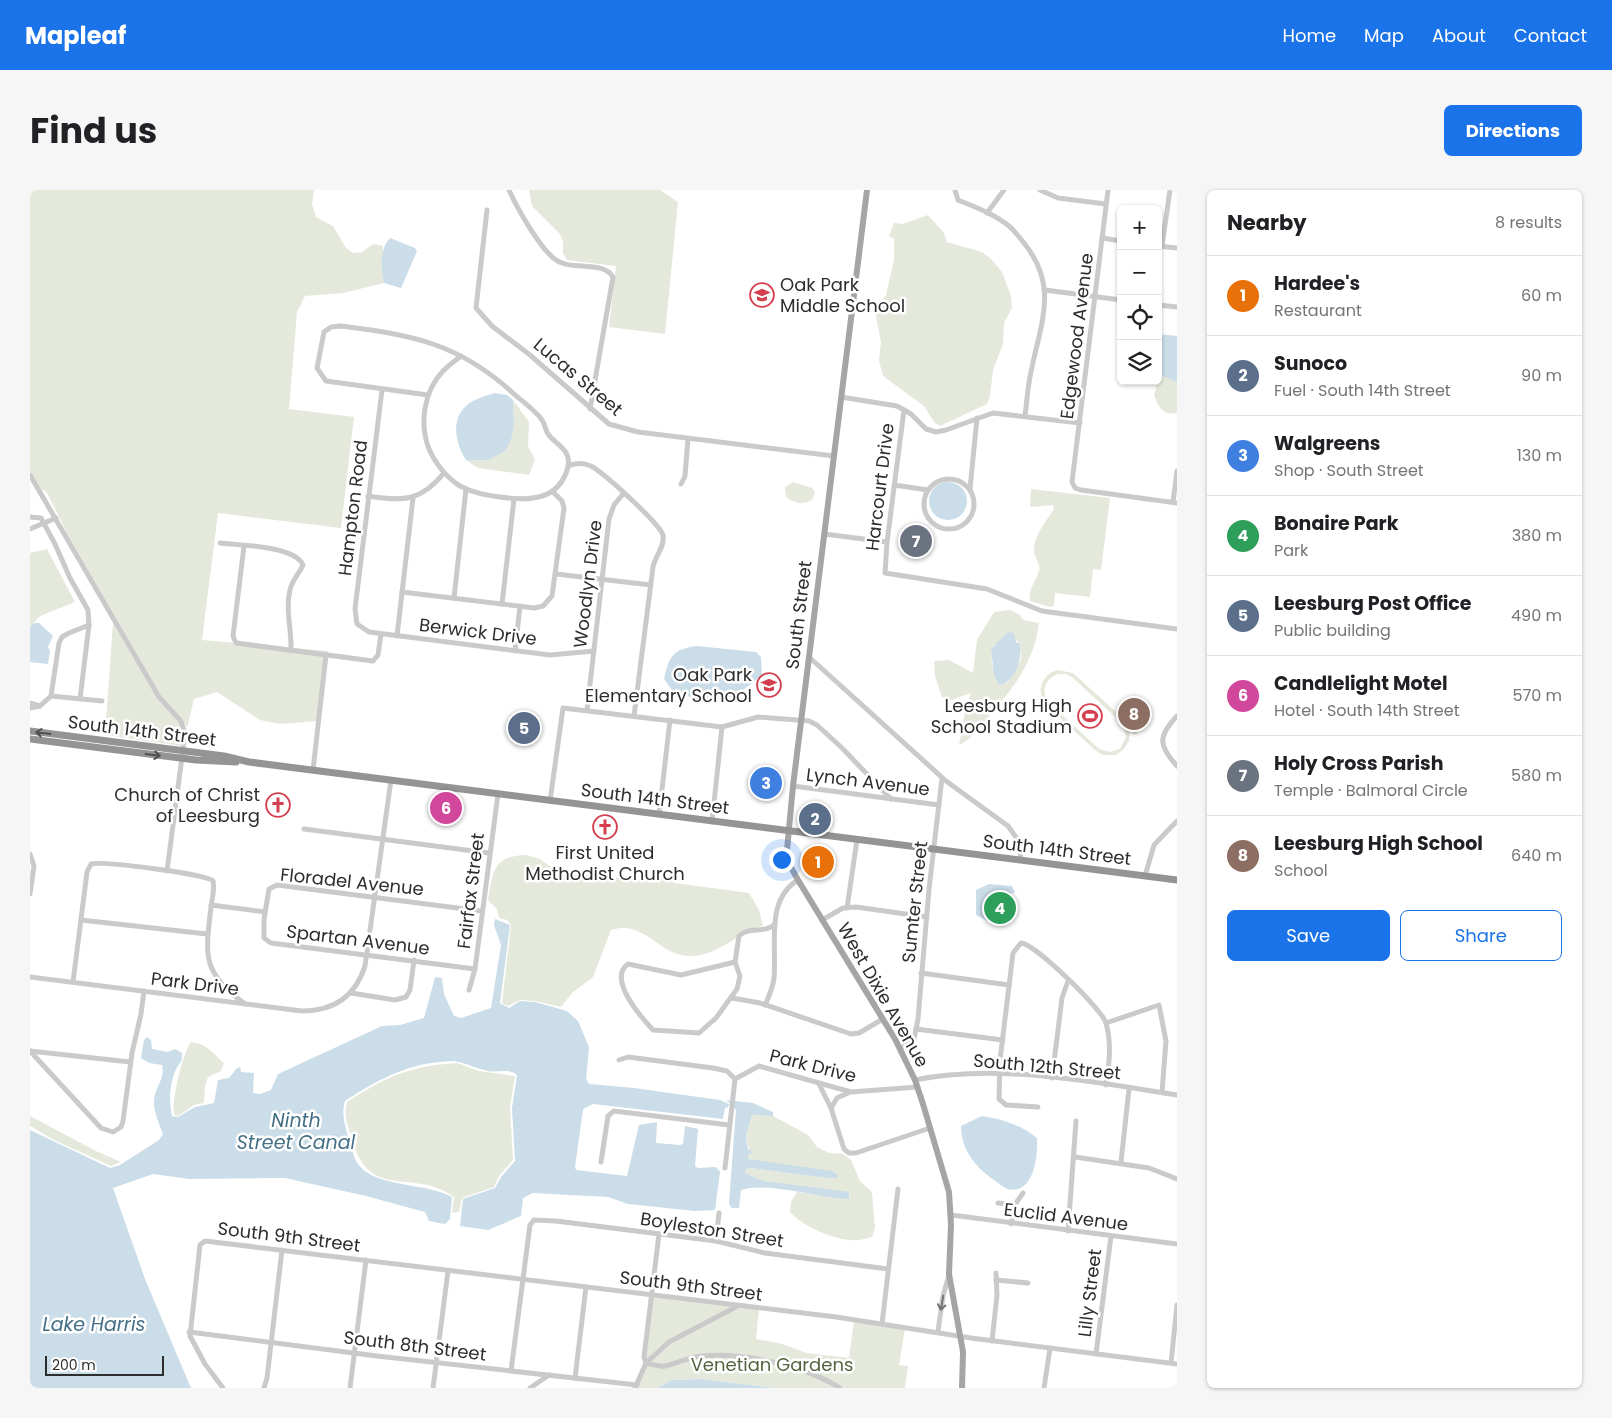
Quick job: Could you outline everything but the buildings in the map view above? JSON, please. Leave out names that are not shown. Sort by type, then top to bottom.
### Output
[{"type":"highway","name":"South 14th Street","points":[[30,731],[182,755]]},
{"type":"highway","name":"South 14th Street","points":[[30,739],[249,762],[1177,880]]},
{"type":"main road","name":"South Street","points":[[788,831],[867,190]]},
{"type":"main road","name":"West Dixie Avenue","points":[[788,831],[787,856],[798,880],[883,1019],[900,1049],[918,1088],[947,1182],[951,1215],[949,1274],[964,1361],[962,1388]]},
{"type":"street","points":[[509,190],[520,213],[554,258],[568,265],[606,270],[613,277],[590,409]]},
{"type":"street","points":[[954,190],[956,197],[1011,227],[1038,264],[1045,290],[1042,329],[1031,373],[1025,416]]},
{"type":"street","points":[[987,213],[1004,190]]},
{"type":"street","points":[[1040,190],[1058,198],[1106,204]]},
{"type":"street","name":"Edgewood Avenue","points":[[1108,190],[1072,478],[1073,486],[1081,490],[1175,502]]},
{"type":"street","points":[[1162,235],[1170,190]]},
{"type":"street","name":"Lucas Street","points":[[487,210],[476,308],[492,326],[530,355],[608,424],[621,430],[834,456]]},
{"type":"street","points":[[1102,238],[1117,240]]},
{"type":"street","points":[[1162,246],[1177,248]]},
{"type":"street","points":[[1045,290],[1117,299]]},
{"type":"street","points":[[1162,305],[1177,307]]},
{"type":"street","points":[[428,395],[331,383],[323,379],[317,368],[320,341],[325,330],[341,326],[399,333],[434,344],[461,356],[483,368],[543,421],[549,435],[564,449],[568,457],[568,466],[561,483],[553,492],[538,498],[514,499],[481,494],[466,489],[444,473],[432,456],[425,437],[424,417],[428,395],[441,374],[461,356]]},
{"type":"street","name":"Hampton Road","points":[[360,628],[355,614],[382,390]]},
{"type":"street","points":[[841,397],[891,404],[904,410],[926,429],[936,432],[993,413],[1080,423]]},
{"type":"street","name":"Harcourt Drive","points":[[904,410],[886,542],[884,569],[888,576],[987,589],[1042,612],[1177,629]]},
{"type":"street","points":[[970,489],[959,481],[948,479],[938,481],[928,490],[924,504],[927,517],[939,526],[952,528],[962,525],[972,515],[974,502],[970,489],[977,418]]},
{"type":"street","points":[[681,484],[685,476],[688,439]]},
{"type":"street","points":[[568,466],[581,464],[590,466],[652,520],[663,535],[662,547],[655,559],[650,585],[634,716]]},
{"type":"street","points":[[1175,502],[1177,471]]},
{"type":"street","points":[[368,496],[392,500],[413,498],[432,486],[444,473]]},
{"type":"street","points":[[30,475],[159,697],[181,721],[185,730],[167,871]]},
{"type":"street","points":[[894,485],[928,490]]},
{"type":"street","points":[[454,598],[466,489]]},
{"type":"street","points":[[402,592],[538,608],[547,603],[552,596],[556,574],[564,508],[562,501],[553,492]]},
{"type":"street","name":"Woodlyn Drive","points":[[587,710],[609,519],[614,505],[623,494]]},
{"type":"street","points":[[397,636],[413,498]]},
{"type":"street","points":[[502,604],[514,499]]},
{"type":"street","points":[[30,517],[41,518],[52,511]]},
{"type":"street","points":[[41,518],[65,569],[88,610],[89,625],[80,699]]},
{"type":"street","points":[[30,529],[56,518]]},
{"type":"street","points":[[824,534],[886,542]]},
{"type":"street","points":[[220,543],[288,552],[301,561],[303,565],[293,581],[289,598],[292,629],[291,651]]},
{"type":"street","points":[[244,546],[233,636],[235,641],[241,645],[374,661],[378,655],[381,634]]},
{"type":"street","points":[[556,574],[650,585]]},
{"type":"street","points":[[515,651],[520,606]]},
{"type":"street","points":[[30,708],[40,706],[51,696],[59,644],[62,638],[89,625]]},
{"type":"street","name":"Berwick Drive","points":[[360,628],[381,634],[550,655],[594,651]]},
{"type":"street","points":[[313,770],[326,655]]},
{"type":"street","name":"Lynch Avenue","points":[[809,657],[942,778],[1011,829],[1020,846],[1020,860]]},
{"type":"street","points":[[51,696],[102,702]]},
{"type":"street","points":[[30,703],[40,706]]},
{"type":"street","points":[[550,801],[563,708],[722,727],[758,717],[802,721],[817,725],[891,798]]},
{"type":"street","points":[[1177,716],[1164,730],[1162,738],[1167,754],[1177,766]]},
{"type":"street","points":[[658,815],[670,720]]},
{"type":"street","points":[[712,822],[722,727]]},
{"type":"street","name":"Sumter Street","points":[[916,1029],[942,778]]},
{"type":"street","points":[[391,780],[368,954],[363,974],[351,993],[395,1000],[406,997],[410,990],[414,960]]},
{"type":"street","name":"Lynch Avenue","points":[[794,786],[939,805]]},
{"type":"street","name":"Fairfax Street","points":[[470,990],[475,969],[481,910],[498,794]]},
{"type":"street","points":[[1145,876],[1154,845],[1177,821]]},
{"type":"street","points":[[304,830],[489,853]]},
{"type":"street","points":[[847,908],[857,840]]},
{"type":"street","points":[[30,854],[34,866],[30,894]]},
{"type":"street","points":[[73,982],[87,872],[91,864],[167,871],[212,878],[214,884],[207,934],[207,954],[216,978],[225,989],[246,1004]]},
{"type":"street","points":[[765,1005],[774,979],[777,909],[783,892],[798,880]]},
{"type":"street","name":"Floradel Avenue","points":[[265,912],[269,890],[277,885],[481,910]]},
{"type":"street","points":[[211,905],[265,912]]},
{"type":"street","points":[[822,920],[847,908],[927,917]]},
{"type":"street","name":"Spartan Avenue","points":[[265,912],[263,933],[268,942],[475,969]]},
{"type":"street","points":[[81,920],[207,934]]},
{"type":"street","points":[[735,962],[681,975],[628,964],[623,969],[620,981],[628,997],[655,1031],[699,1033],[708,1028],[732,998],[740,980],[735,962],[737,940],[740,934],[770,928],[775,924]]},
{"type":"street","points":[[1038,1107],[1006,1105],[1000,1102],[1000,1073],[1009,984],[1013,954],[1019,944],[1027,944],[1094,1003],[1106,1023],[1109,1057],[1106,1085]]},
{"type":"street","points":[[922,973],[1009,984]]},
{"type":"street","name":"Park Drive","points":[[30,977],[302,1011],[317,1010],[337,1005],[351,993]]},
{"type":"street","points":[[1052,1078],[1062,998],[1068,981]]},
{"type":"street","points":[[30,1051],[101,1128],[108,1132],[114,1132],[122,1125],[130,1062],[142,1014],[144,991]]},
{"type":"street","points":[[732,998],[765,1005],[851,1034],[859,1033],[883,1019]]},
{"type":"street","points":[[1106,1023],[1158,1005],[1166,1040],[1162,1092]]},
{"type":"street","points":[[900,1049],[912,1041],[916,1029],[1003,1040]]},
{"type":"street","points":[[30,1051],[130,1062]]},
{"type":"street","points":[[619,1060],[628,1057],[713,1068],[727,1071],[735,1079],[725,1168]]},
{"type":"street","name":"Park Drive","points":[[735,1079],[757,1067],[763,1066],[851,1092],[918,1088]]},
{"type":"street","name":"South 12th Street","points":[[914,1080],[954,1073],[1000,1073],[1177,1095]]},
{"type":"street","points":[[819,1084],[831,1108],[844,1149],[852,1153],[930,1128]]},
{"type":"street","points":[[1121,1162],[1129,1089]]},
{"type":"street","points":[[831,1108],[839,1096],[851,1092]]},
{"type":"street","points":[[601,1162],[608,1116],[614,1110],[729,1125]]},
{"type":"street","points":[[1068,1231],[1075,1157],[1076,1121]]},
{"type":"street","points":[[1075,1157],[1121,1162],[1156,1170],[1177,1179]]},
{"type":"street","points":[[882,1324],[898,1189]]},
{"type":"street","points":[[1011,1224],[1015,1205],[1023,1193]]},
{"type":"street","points":[[998,1203],[1015,1205]]},
{"type":"street","points":[[716,1241],[719,1213]]},
{"type":"street","name":"Euclid Avenue","points":[[951,1215],[1177,1244]]},
{"type":"street","name":"Boyleston Street","points":[[521,1280],[530,1225],[533,1221],[556,1221],[716,1241],[765,1253],[888,1269]]},
{"type":"street","points":[[646,1363],[644,1358],[659,1234]]},
{"type":"street","name":"Lilly Street","points":[[1096,1354],[1111,1236]]},
{"type":"street","name":"South 9th Street","points":[[189,1332],[201,1242],[205,1240],[882,1324],[1174,1364]]},
{"type":"street","points":[[264,1388],[272,1342],[282,1250]]},
{"type":"street","points":[[350,1388],[366,1260]]},
{"type":"street","points":[[433,1388],[448,1270]]},
{"type":"street","points":[[992,1340],[997,1295],[996,1273]]},
{"type":"street","points":[[938,1332],[943,1296],[949,1274]]},
{"type":"street","points":[[511,1371],[521,1280]]},
{"type":"street","points":[[996,1280],[1028,1283]]},
{"type":"street","points":[[575,1378],[586,1287]]},
{"type":"street","points":[[1174,1364],[1177,1305]]},
{"type":"street","points":[[636,1387],[646,1363],[680,1335],[737,1306]]},
{"type":"street","points":[[189,1332],[205,1364],[224,1388]]},
{"type":"street","name":"South 8th Street","points":[[189,1332],[636,1387]]},
{"type":"street","points":[[1044,1388],[1050,1348]]},
{"type":"street","points":[[646,1363],[664,1366],[703,1356],[739,1357],[796,1367],[825,1379],[840,1388]]},
{"type":"street","points":[[530,1388],[549,1375]]},
{"type":"green space","points":[[30,190],[314,190],[312,204],[316,217],[333,226],[346,248],[353,253],[362,252],[373,244],[383,246],[384,283],[343,293],[305,296],[297,312],[289,409],[354,417],[341,528],[218,513],[202,640],[328,651],[318,721],[279,724],[260,720],[217,692],[194,699],[187,728],[183,719],[161,696],[67,533],[46,491],[42,490],[30,471]]},
{"type":"green space","points":[[529,190],[660,190],[678,202],[665,334],[609,327],[616,266],[567,260],[563,253],[563,242],[560,234],[532,206]]},
{"type":"green space","points":[[928,215],[944,233],[947,242],[982,252],[991,259],[1002,272],[1011,296],[1012,308],[1004,323],[1003,344],[993,370],[990,396],[987,404],[940,426],[934,422],[924,406],[883,376],[879,361],[881,342],[876,316],[877,308],[886,295],[894,260],[894,239],[889,236],[894,223],[903,224]]},
{"type":"green space","points":[[1162,377],[1177,382],[1177,413],[1172,414],[1162,410],[1154,395],[1155,385],[1162,385]]},
{"type":"green space","points":[[513,400],[529,422],[528,446],[535,460],[529,475],[478,468],[466,460],[488,460],[514,424]]},
{"type":"green space","points":[[793,482],[812,488],[815,492],[812,500],[799,503],[786,497],[785,487]]},
{"type":"green space","points":[[1031,489],[1110,498],[1101,570],[1093,569],[1090,597],[1055,593],[1054,606],[1050,607],[1030,601],[1031,589],[1038,575],[1039,568],[1034,546],[1041,529],[1054,509],[1053,505],[1030,507]]},
{"type":"green space","points":[[47,549],[75,602],[40,616],[30,627],[30,553]]},
{"type":"green space","points":[[1010,610],[1020,615],[1023,620],[1039,623],[1036,638],[1032,652],[1019,678],[971,736],[959,745],[966,707],[971,693],[951,700],[942,697],[935,676],[934,661],[949,660],[973,673],[977,640],[994,612]],"holes":[[[1008,632],[1020,644],[1021,659],[1008,682],[998,684],[992,663],[993,646],[1001,641]]]},
{"type":"green space","points":[[113,623],[157,698],[179,722],[182,730],[181,746],[105,735]]},
{"type":"green space","points":[[1057,670],[1073,673],[1138,732],[1135,735],[1130,731],[1129,741],[1124,749],[1116,755],[1103,755],[1095,750],[1045,704],[1042,699],[1041,688],[1044,679]],"holes":[[[1066,674],[1073,678],[1123,724],[1126,737],[1120,749],[1110,752],[1099,749],[1048,702],[1045,685],[1054,676]]]},
{"type":"green space","points":[[526,855],[540,859],[555,870],[572,873],[627,879],[670,879],[675,883],[749,893],[759,910],[763,926],[711,952],[692,956],[680,955],[670,951],[634,930],[623,928],[611,930],[593,977],[572,993],[561,1007],[535,1001],[520,1000],[508,1006],[502,1003],[511,925],[507,920],[499,918],[497,909],[488,900],[491,881],[496,867],[507,858]]},
{"type":"green space","points":[[191,1042],[206,1047],[224,1063],[221,1071],[208,1077],[205,1086],[204,1103],[194,1105],[178,1116],[174,1115],[174,1099],[181,1066]]},
{"type":"green space","points":[[457,1063],[479,1071],[515,1076],[510,1108],[513,1160],[499,1176],[494,1187],[462,1198],[459,1212],[452,1213],[454,1197],[439,1189],[424,1184],[381,1178],[369,1171],[360,1159],[352,1139],[346,1112],[347,1102],[387,1079],[425,1067]]},
{"type":"green space","points":[[752,1115],[773,1116],[808,1135],[817,1147],[829,1153],[843,1154],[851,1160],[860,1181],[872,1192],[875,1228],[872,1237],[849,1240],[830,1236],[811,1228],[790,1212],[791,1202],[797,1192],[848,1199],[850,1195],[764,1181],[745,1173],[746,1169],[751,1168],[827,1178],[748,1159],[750,1153],[746,1136]]},
{"type":"green space","points":[[30,1116],[121,1162],[111,1166],[54,1140],[30,1126]]},
{"type":"green space","name":"Venetian Gardens","points":[[651,1297],[759,1309],[756,1339],[779,1343],[807,1353],[849,1358],[854,1321],[905,1328],[899,1365],[908,1366],[905,1388],[775,1388],[701,1379],[672,1380],[657,1388],[634,1388],[644,1365]]},
{"type":"water","points":[[390,238],[415,248],[417,251],[401,288],[384,283],[382,254]]},
{"type":"water","points":[[1162,334],[1177,336],[1177,382],[1163,376]]},
{"type":"water","points":[[495,393],[507,395],[513,400],[514,424],[511,440],[505,451],[488,460],[466,460],[457,440],[456,425],[458,418],[466,406],[480,398]]},
{"type":"water","points":[[948,482],[961,488],[967,501],[961,514],[948,520],[935,514],[929,501],[935,488]]},
{"type":"water","points":[[34,623],[39,623],[53,636],[48,647],[50,651],[48,664],[30,662],[30,627]]},
{"type":"water","points":[[1008,632],[1014,633],[1016,642],[1020,644],[1019,663],[1014,675],[1005,683],[999,685],[994,675],[991,649]]},
{"type":"water","points":[[697,646],[756,652],[761,657],[762,675],[742,691],[721,702],[685,696],[672,690],[664,679],[670,659],[682,649]]},
{"type":"water","points":[[989,884],[1012,886],[1015,892],[1006,897],[999,921],[988,921],[976,915],[976,890]]},
{"type":"water","name":"Ninth Street Canal","points":[[495,919],[510,925],[500,1003],[509,1008],[520,1001],[535,1002],[567,1011],[578,1021],[589,1047],[586,1079],[589,1084],[720,1100],[729,1104],[725,1108],[723,1119],[593,1104],[583,1109],[576,1170],[627,1176],[639,1125],[657,1122],[656,1143],[680,1145],[683,1144],[685,1126],[698,1129],[695,1166],[698,1168],[716,1167],[720,1172],[715,1210],[695,1211],[628,1204],[608,1197],[533,1193],[523,1198],[521,1216],[488,1230],[460,1226],[463,1199],[495,1188],[501,1177],[515,1161],[512,1108],[517,1075],[507,1071],[488,1071],[454,1061],[414,1067],[378,1081],[345,1101],[344,1120],[355,1159],[364,1170],[374,1176],[399,1184],[440,1192],[452,1197],[450,1219],[445,1224],[429,1221],[425,1212],[366,1196],[285,1178],[189,1179],[153,1174],[113,1188],[145,1279],[191,1388],[30,1388],[30,1130],[110,1168],[120,1165],[159,1140],[163,1134],[155,1112],[154,1099],[163,1070],[162,1065],[149,1063],[141,1058],[144,1040],[147,1037],[151,1040],[152,1049],[168,1052],[175,1049],[182,1053],[182,1060],[175,1072],[170,1094],[172,1116],[178,1117],[195,1107],[214,1103],[218,1080],[229,1078],[237,1068],[240,1067],[241,1072],[254,1073],[253,1093],[260,1094],[271,1090],[278,1074],[382,1026],[400,1025],[424,1018],[435,977],[442,978],[444,994],[454,1016],[461,1018],[491,1008],[501,945],[494,925]]},
{"type":"water","points":[[726,1100],[753,1103],[773,1112],[773,1116],[752,1115],[746,1136],[748,1149],[753,1152],[748,1155],[748,1159],[832,1171],[838,1175],[838,1178],[751,1168],[746,1169],[745,1173],[764,1181],[849,1192],[849,1199],[765,1187],[752,1188],[741,1190],[739,1208],[732,1208],[729,1204],[736,1109],[730,1107],[730,1103]]},
{"type":"water","points":[[982,1116],[1011,1123],[1037,1138],[1035,1164],[1029,1181],[1023,1187],[1016,1190],[1007,1189],[982,1171],[969,1156],[962,1137],[961,1126]]},
{"type":"water","points":[[701,1379],[775,1388],[657,1388],[672,1380]]},
{"type":"place","name":"Oak Park Middle School","points":[[762,295]]},
{"type":"place","name":"Holy Cross Parish","points":[[916,541]]},
{"type":"place","name":"Oak Park Elementary School","points":[[769,685]]},
{"type":"place","name":"Leesburg High School","points":[[1134,714]]},
{"type":"place","name":"Leesburg High School Stadium","points":[[1090,716]]},
{"type":"place","name":"Leesburg Post Office","points":[[524,728]]},
{"type":"place","name":"Walgreens","points":[[766,783]]},
{"type":"place","name":"Church of Christ of Leesburg","points":[[278,805]]},
{"type":"place","name":"Candlelight Motel","points":[[446,808]]},
{"type":"place","name":"Sunoco","points":[[815,819]]},
{"type":"place","name":"First United Methodist Church","points":[[605,827]]},
{"type":"place","name":"Hardee's","points":[[818,862]]},
{"type":"place","name":"Bonaire Park","points":[[1000,908]]},
{"type":"water label","name":"Lake Harris","points":[[94,1324]]}]
